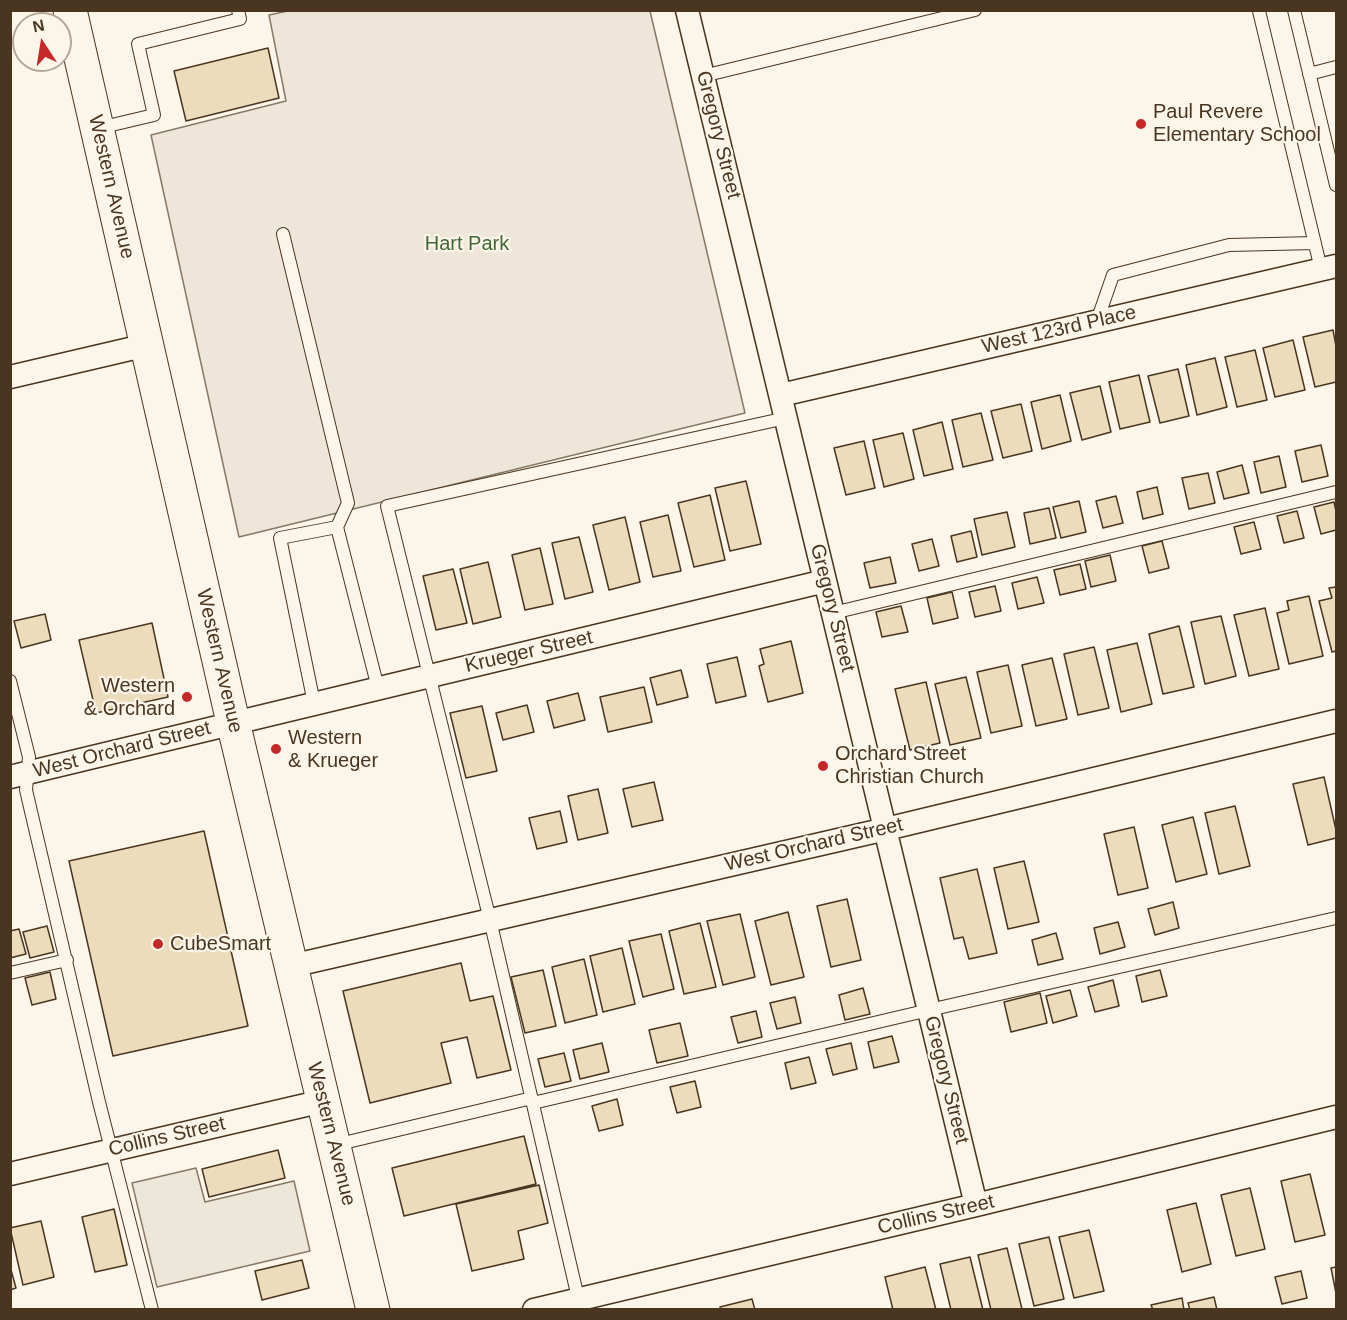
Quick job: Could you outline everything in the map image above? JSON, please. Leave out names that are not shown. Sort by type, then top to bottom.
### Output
[{"type":"main road","name":"Western Avenue","points":[[70,10],[233,722],[374,1310]]},
{"type":"street","name":"Gregory Street","points":[[687,10],[976,1205]]},
{"type":"street","name":"West 123rd Place","points":[[781,395],[1329,268]]},
{"type":"street","points":[[10,377],[147,345]]},
{"type":"street","name":"Krueger Street","points":[[233,722],[825,581]]},
{"type":"street","name":"West Orchard Street","points":[[291,966],[886,829],[1336,721]]},
{"type":"street","name":"West Orchard Street","points":[[19,775],[233,722]]},
{"type":"street","name":"Collins Street","points":[[10,1174],[323,1101]]},
{"type":"street","name":"Collins Street","points":[[534,1310],[579,1304],[1336,1117]]},
{"type":"lane","points":[[98,129],[154,115],[138,44],[240,19],[238,10]]},
{"type":"lane","points":[[703,76],[975,10]]},
{"type":"lane","points":[[1294,10],[1336,185]]},
{"type":"lane","points":[[1259,11],[1315,243],[1329,268]]},
{"type":"lane","points":[[1309,74],[1336,67]]},
{"type":"lane","points":[[283,234],[348,503],[337,527],[378,688]]},
{"type":"lane","points":[[1097,321],[1113,275],[1229,245],[1315,243]]},
{"type":"lane","points":[[579,1304],[490,920],[387,506],[786,418]]},
{"type":"lane","points":[[833,613],[1336,492]]},
{"type":"lane","points":[[314,703],[280,538],[337,527]]},
{"type":"lane","points":[[10,681],[29,757],[19,775],[26,790],[111,1150],[152,1310]]},
{"type":"lane","points":[[334,1145],[1336,918]]},
{"type":"lane","points":[[10,973],[67,960]]},
{"type":"green space","name":"Hart Park","points":[[288,11],[650,11],[745,413],[239,537],[151,135],[286,101],[269,15]]},
{"type":"shaded area","points":[[196,1168],[205,1202],[294,1181],[310,1251],[157,1287],[132,1183]]},
{"type":"building","points":[[268,48],[279,98],[186,121],[174,71]]},
{"type":"building","points":[[1333,330],[1336,346],[1336,382],[1315,387],[1303,337]]},
{"type":"building","points":[[1293,340],[1305,390],[1275,397],[1263,348]]},
{"type":"building","points":[[1255,350],[1267,400],[1237,407],[1225,357]]},
{"type":"building","points":[[1215,358],[1227,407],[1197,415],[1186,365]]},
{"type":"building","points":[[1178,369],[1189,416],[1160,423],[1148,376]]},
{"type":"building","points":[[1139,375],[1150,422],[1120,429],[1109,382]]},
{"type":"building","points":[[1100,386],[1111,432],[1082,440],[1070,393]]},
{"type":"building","points":[[1060,395],[1071,441],[1042,449],[1031,402]]},
{"type":"building","points":[[1021,404],[1032,451],[1003,458],[991,411]]},
{"type":"building","points":[[981,413],[993,460],[963,467],[952,420]]},
{"type":"building","points":[[942,422],[953,469],[924,476],[913,430]]},
{"type":"building","points":[[903,433],[914,479],[884,487],[873,440]]},
{"type":"building","points":[[864,441],[875,488],[846,495],[834,448]]},
{"type":"building","points":[[1321,445],[1328,476],[1302,482],[1295,451]]},
{"type":"building","points":[[1279,456],[1286,487],[1261,493],[1254,462]]},
{"type":"building","points":[[1242,465],[1249,493],[1224,499],[1217,472]]},
{"type":"building","points":[[1208,473],[1215,503],[1189,509],[1182,478]]},
{"type":"building","points":[[746,481],[761,544],[730,551],[715,488]]},
{"type":"building","points":[[1157,487],[1163,514],[1143,519],[1137,492]]},
{"type":"building","points":[[710,495],[725,560],[694,567],[678,503]]},
{"type":"building","points":[[1116,496],[1123,523],[1103,528],[1096,501]]},
{"type":"building","points":[[1079,501],[1086,532],[1061,538],[1053,507]]},
{"type":"building","points":[[1334,502],[1336,530],[1321,534],[1314,507]]},
{"type":"building","points":[[1049,508],[1056,538],[1030,544],[1024,513]]},
{"type":"building","points":[[1297,511],[1304,538],[1284,543],[1277,516]]},
{"type":"building","points":[[1007,512],[1015,547],[982,555],[974,519]]},
{"type":"building","points":[[668,515],[681,571],[653,577],[640,522]]},
{"type":"building","points":[[625,517],[640,582],[609,590],[593,525]]},
{"type":"building","points":[[1254,522],[1261,549],[1241,554],[1234,527]]},
{"type":"building","points":[[971,531],[977,557],[957,562],[951,536]]},
{"type":"building","points":[[579,537],[593,592],[565,599],[552,543]]},
{"type":"building","points":[[932,539],[939,566],[919,571],[912,544]]},
{"type":"building","points":[[1162,541],[1169,568],[1149,573],[1142,546]]},
{"type":"building","points":[[540,548],[553,604],[525,610],[512,555]]},
{"type":"building","points":[[1110,555],[1116,581],[1091,587],[1085,561]]},
{"type":"building","points":[[890,557],[896,583],[870,588],[864,563]]},
{"type":"building","points":[[488,562],[501,617],[473,624],[460,569]]},
{"type":"building","points":[[1080,564],[1086,589],[1060,595],[1054,570]]},
{"type":"building","points":[[453,569],[467,623],[436,630],[423,576]]},
{"type":"building","points":[[1037,577],[1044,603],[1018,609],[1012,583]]},
{"type":"building","points":[[995,586],[1001,611],[975,617],[969,592]]},
{"type":"building","points":[[1336,587],[1336,651],[1332,652],[1319,601],[1332,598],[1329,588]]},
{"type":"building","points":[[952,592],[958,618],[933,624],[927,598]]},
{"type":"building","points":[[1309,596],[1323,656],[1289,664],[1277,613],[1289,610],[1287,601]]},
{"type":"building","points":[[901,606],[908,632],[882,637],[876,612]]},
{"type":"building","points":[[1265,608],[1279,669],[1249,676],[1234,615]]},
{"type":"building","points":[[45,614],[51,640],[21,648],[14,621]]},
{"type":"building","points":[[1221,616],[1236,676],[1205,684],[1191,622]]},
{"type":"building","points":[[152,623],[168,697],[96,713],[79,640]]},
{"type":"building","points":[[1179,626],[1194,687],[1163,694],[1149,634]]},
{"type":"building","points":[[791,641],[803,693],[768,702],[759,666],[764,664],[760,649]]},
{"type":"building","points":[[1137,643],[1152,704],[1121,712],[1107,650]]},
{"type":"building","points":[[1094,647],[1109,708],[1078,715],[1064,654]]},
{"type":"building","points":[[737,657],[746,696],[716,703],[707,664]]},
{"type":"building","points":[[1052,658],[1067,719],[1036,726],[1022,665]]},
{"type":"building","points":[[1008,665],[1022,726],[991,733],[977,672]]},
{"type":"building","points":[[681,670],[688,697],[657,705],[650,678]]},
{"type":"building","points":[[966,677],[981,738],[950,745],[935,684]]},
{"type":"building","points":[[926,682],[940,743],[910,750],[895,689]]},
{"type":"building","points":[[644,687],[652,722],[608,732],[600,697]]},
{"type":"building","points":[[578,693],[585,720],[554,728],[547,701]]},
{"type":"building","points":[[527,705],[534,732],[503,740],[496,713]]},
{"type":"building","points":[[482,706],[497,771],[466,778],[450,713]]},
{"type":"building","points":[[1324,777],[1336,838],[1308,845],[1293,784]]},
{"type":"building","points":[[654,782],[663,820],[632,827],[623,789]]},
{"type":"building","points":[[598,789],[608,833],[578,840],[568,796]]},
{"type":"building","points":[[1235,806],[1250,866],[1219,874],[1205,813]]},
{"type":"building","points":[[560,811],[567,842],[537,849],[529,818]]},
{"type":"building","points":[[1193,817],[1207,874],[1176,882],[1162,825]]},
{"type":"building","points":[[1134,827],[1148,888],[1118,895],[1104,834]]},
{"type":"building","name":"CubeSmart","points":[[204,831],[248,1026],[113,1056],[69,861]]},
{"type":"building","points":[[1024,861],[1039,922],[1008,929],[994,868]]},
{"type":"building","points":[[977,869],[997,953],[969,959],[963,937],[954,939],[940,878]]},
{"type":"building","points":[[847,899],[861,960],[831,967],[817,906]]},
{"type":"building","points":[[1173,902],[1179,928],[1155,935],[1148,909]]},
{"type":"building","points":[[788,912],[804,977],[771,985],[755,921]]},
{"type":"building","points":[[740,914],[755,977],[723,985],[707,921]]},
{"type":"building","points":[[1118,922],[1125,947],[1100,954],[1094,928]]},
{"type":"building","points":[[700,923],[716,987],[684,994],[669,931]]},
{"type":"building","points":[[47,926],[54,952],[30,958],[23,932]]},
{"type":"building","points":[[19,929],[26,954],[10,958],[10,931]]},
{"type":"building","points":[[1056,933],[1063,959],[1038,965],[1032,940]]},
{"type":"building","points":[[661,934],[674,989],[643,997],[629,941]]},
{"type":"building","points":[[622,948],[635,1004],[603,1012],[590,956]]},
{"type":"building","points":[[584,959],[597,1015],[565,1023],[552,967]]},
{"type":"building","points":[[461,963],[470,1001],[493,996],[511,1070],[477,1078],[467,1037],[441,1043],[451,1083],[370,1103],[343,991]]},
{"type":"building","points":[[543,970],[556,1026],[525,1033],[511,977]]},
{"type":"building","points":[[1160,970],[1167,996],[1142,1002],[1136,976]]},
{"type":"building","points":[[50,972],[56,999],[32,1005],[25,978]]},
{"type":"building","points":[[1113,980],[1119,1006],[1095,1012],[1088,987]]},
{"type":"building","points":[[863,988],[870,1014],[845,1020],[839,995]]},
{"type":"building","points":[[1070,990],[1077,1016],[1053,1023],[1046,996]]},
{"type":"building","points":[[1040,993],[1047,1023],[1011,1032],[1004,1002]]},
{"type":"building","points":[[795,997],[801,1023],[777,1029],[770,1003]]},
{"type":"building","points":[[756,1011],[762,1037],[738,1043],[731,1017]]},
{"type":"building","points":[[680,1023],[688,1056],[657,1063],[649,1030]]},
{"type":"building","points":[[892,1036],[899,1062],[874,1068],[868,1042]]},
{"type":"building","points":[[602,1043],[609,1072],[580,1079],[573,1050]]},
{"type":"building","points":[[851,1043],[857,1069],[833,1075],[826,1049]]},
{"type":"building","points":[[564,1053],[571,1081],[545,1087],[538,1059]]},
{"type":"building","points":[[809,1057],[816,1083],[791,1089],[785,1063]]},
{"type":"building","points":[[695,1081],[701,1107],[677,1113],[670,1087]]},
{"type":"building","points":[[617,1099],[623,1125],[599,1131],[592,1106]]},
{"type":"building","points":[[524,1136],[536,1184],[404,1216],[392,1168]]},
{"type":"building","points":[[278,1150],[285,1178],[209,1197],[202,1169]]},
{"type":"building","points":[[1310,1174],[1325,1235],[1295,1242],[1281,1181]]},
{"type":"building","points":[[539,1185],[548,1223],[518,1231],[524,1259],[472,1271],[456,1204]]},
{"type":"building","points":[[1250,1188],[1265,1249],[1236,1256],[1221,1195]]},
{"type":"building","points":[[1196,1203],[1211,1264],[1182,1272],[1167,1210]]},
{"type":"building","points":[[114,1209],[127,1265],[95,1272],[82,1217]]},
{"type":"building","points":[[41,1221],[54,1277],[23,1285],[10,1228]]},
{"type":"building","points":[[1089,1230],[1104,1291],[1074,1298],[1059,1237]]},
{"type":"building","points":[[1049,1237],[1064,1299],[1034,1306],[1019,1244]]},
{"type":"building","points":[[1007,1248],[1022,1309],[991,1310],[978,1255]]},
{"type":"building","points":[[970,1257],[983,1310],[951,1310],[940,1264]]},
{"type":"building","points":[[302,1260],[309,1288],[262,1300],[255,1271]]},
{"type":"building","points":[[10,1266],[16,1288],[10,1290]]},
{"type":"building","points":[[925,1267],[936,1310],[893,1310],[885,1277]]},
{"type":"building","points":[[1336,1267],[1336,1293],[1331,1268]]},
{"type":"building","points":[[1301,1271],[1307,1298],[1282,1304],[1275,1277]]},
{"type":"building","points":[[1214,1297],[1217,1310],[1190,1310],[1188,1303]]},
{"type":"building","points":[[1182,1298],[1184,1310],[1153,1310],[1151,1305]]},
{"type":"building","points":[[752,1299],[755,1310],[721,1310],[720,1307]]},
{"type":"place","name":"Paul Revere Elementary School","points":[[1141,124]]},
{"type":"place","name":"Western & Orchard","points":[[187,697]]},
{"type":"place","name":"Western & Krueger","points":[[276,749]]},
{"type":"place","name":"Orchard Street Christian Church","points":[[823,766]]},
{"type":"place","name":"CubeSmart","points":[[158,944]]}]
